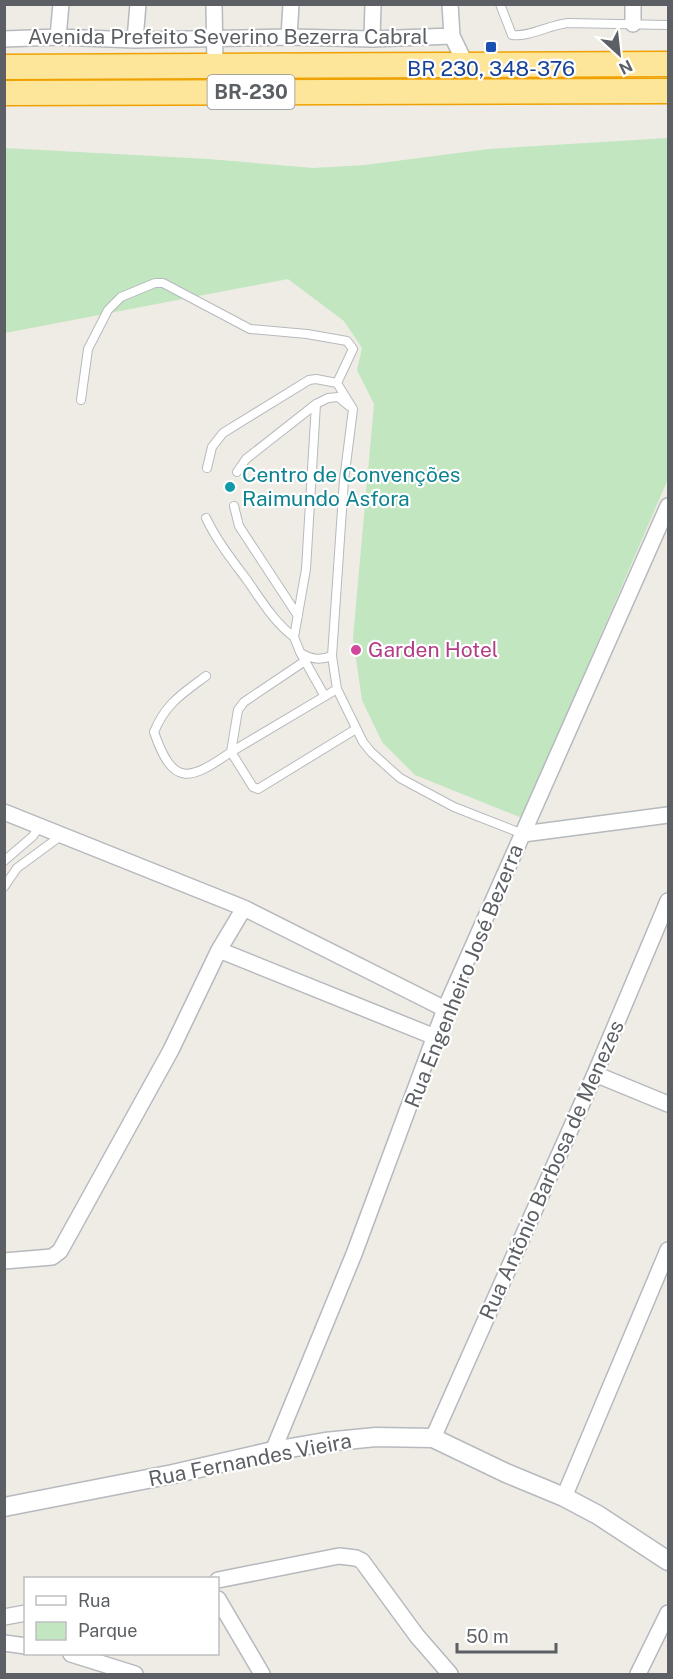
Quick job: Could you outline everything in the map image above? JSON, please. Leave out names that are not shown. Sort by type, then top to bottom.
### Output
[{"type":"highway","name":"BR-230","points":[[4,67],[669,64]]},
{"type":"highway","name":"BR-230","points":[[4,93],[669,91]]},
{"type":"street","points":[[58,37],[61,4]]},
{"type":"street","points":[[135,40],[138,4]]},
{"type":"street","points":[[214,4],[215,65]]},
{"type":"street","points":[[289,37],[291,4]]},
{"type":"street","points":[[372,39],[373,4]]},
{"type":"street","points":[[633,4],[633,24]]},
{"type":"street","points":[[453,6],[452,36],[466,65]]},
{"type":"street","name":"Avenida Prefeito Severino Bezerra Cabral","points":[[4,39],[58,37],[135,40],[289,37],[372,39],[452,36]]},
{"type":"street","name":"Rua Engenheiro José Bezerra","points":[[273,1451],[354,1254],[446,1010],[669,506]]},
{"type":"street","points":[[4,812],[244,908],[446,1010]]},
{"type":"street","points":[[523,834],[669,815]]},
{"type":"street","name":"Rua Antônio Barbosa de Menezes","points":[[433,1437],[595,1074],[669,901]]},
{"type":"street","points":[[4,1261],[52,1257],[60,1251],[171,1050],[219,950],[244,908]]},
{"type":"street","points":[[219,950],[435,1037]]},
{"type":"street","points":[[595,1074],[669,1104]]},
{"type":"street","points":[[564,1497],[669,1250]]},
{"type":"street","name":"Rua Fernandes Vieira","points":[[4,1507],[325,1442],[376,1437],[433,1437],[506,1473],[564,1497],[659,1549],[669,1561]]},
{"type":"street","points":[[219,1580],[339,1556],[356,1558],[368,1566],[398,1611],[450,1674]]},
{"type":"street","points":[[219,1601],[261,1674]]},
{"type":"street","points":[[4,1617],[24,1613]]},
{"type":"street","points":[[638,1674],[669,1613]]},
{"type":"street","points":[[4,1643],[24,1646]]},
{"type":"street","points":[[77,1655],[98,1669],[135,1674]]},
{"type":"lane","points":[[500,4],[512,35],[520,36],[554,24],[669,25]]},
{"type":"lane","points":[[81,400],[88,349],[108,310],[121,297],[155,283],[163,283],[250,329],[307,334],[347,341],[353,349],[337,382]]},
{"type":"lane","points":[[207,468],[212,447],[223,433],[309,380],[337,382]]},
{"type":"lane","points":[[337,382],[352,409],[344,480],[332,656],[337,688],[356,729],[371,752],[400,778],[454,807],[523,834]]},
{"type":"lane","points":[[237,472],[246,459],[328,398],[338,398],[352,409]]},
{"type":"lane","points":[[294,637],[306,569],[316,405]]},
{"type":"lane","points":[[234,506],[239,526],[298,616]]},
{"type":"lane","points":[[206,518],[214,534],[258,596],[285,630],[294,637],[324,695]]},
{"type":"lane","points":[[300,652],[313,658],[322,659],[332,656]]},
{"type":"lane","points":[[305,661],[244,702],[238,710],[231,752],[253,787],[258,789],[356,729]]},
{"type":"lane","points":[[206,676],[173,700],[161,716],[154,732],[160,749],[171,768],[182,775],[193,774],[208,768],[337,688]]},
{"type":"lane","points":[[4,861],[33,836],[40,826]]},
{"type":"lane","points":[[4,887],[17,868],[62,835]]},
{"type":"green space","points":[[668,138],[668,479],[522,818],[415,775],[382,742],[362,700],[353,638],[374,404],[357,370],[362,348],[344,321],[288,279],[5,333],[4,148],[208,159],[313,168],[365,165],[489,149]]},
{"type":"place","name":"BR 230, 348-376","points":[[491,47]]},
{"type":"place","name":"Centro de Convenções Raimundo Asfora","points":[[230,487]]},
{"type":"place","name":"Garden Hotel","points":[[356,650]]}]
